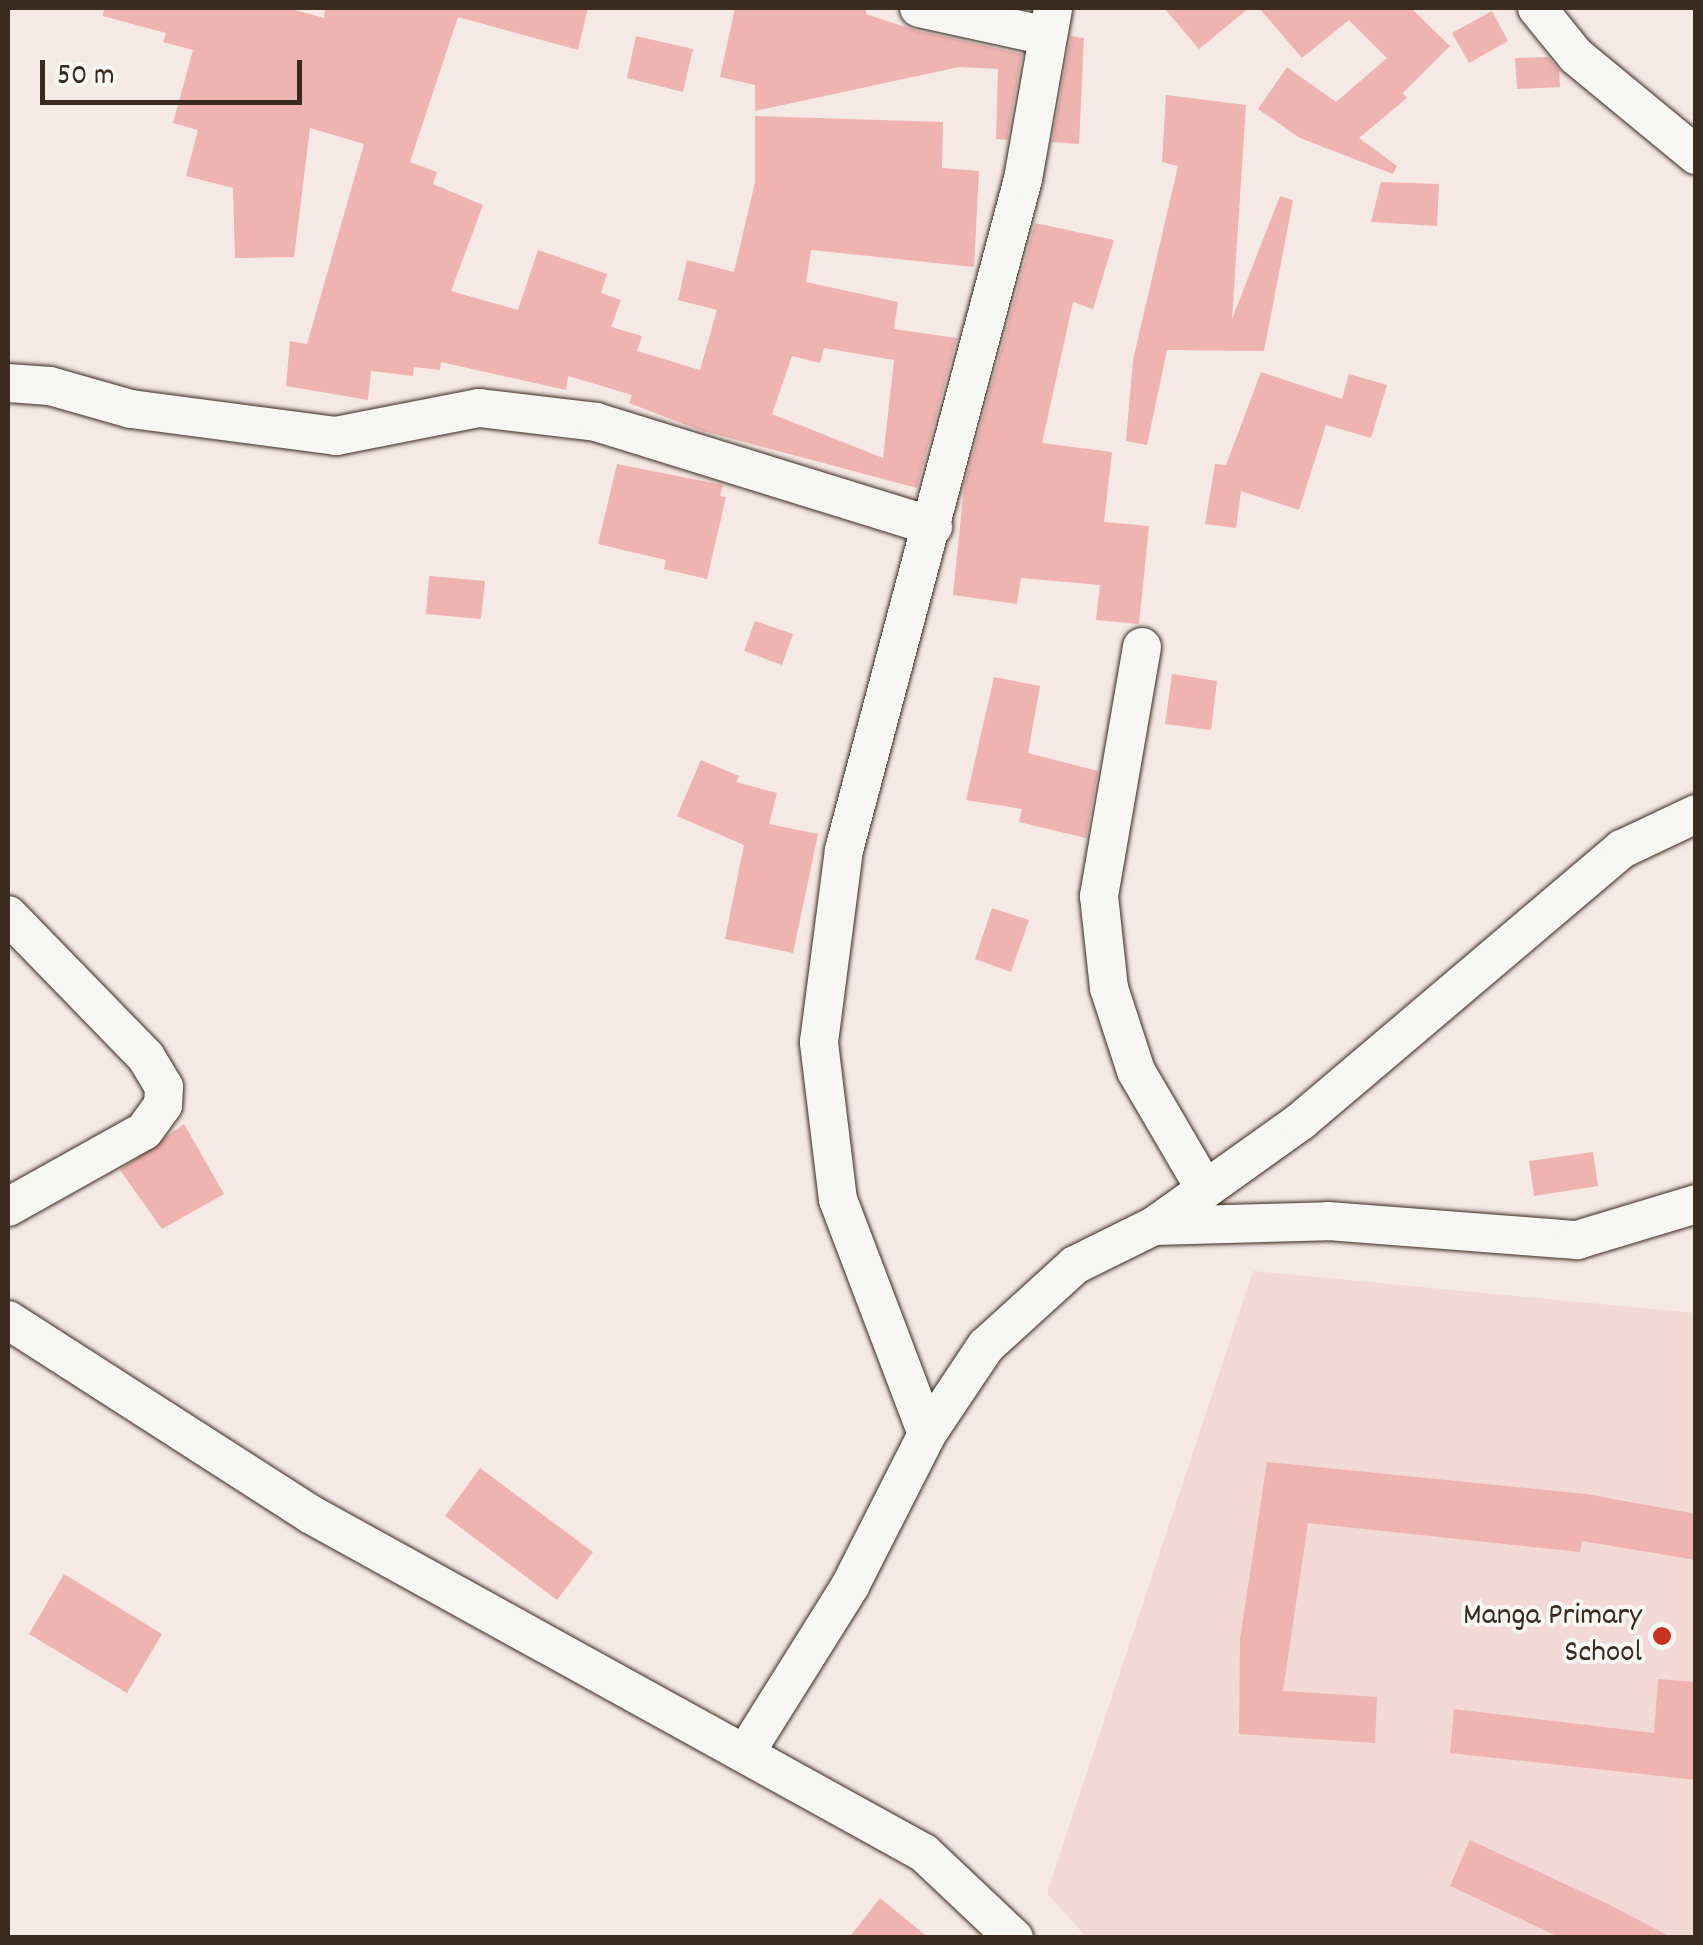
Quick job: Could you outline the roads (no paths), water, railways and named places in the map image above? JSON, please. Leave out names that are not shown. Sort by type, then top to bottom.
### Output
[{"type":"street","points":[[919,8],[1048,21],[1022,179],[844,850],[819,1042],[838,1200],[927,1434]]},
{"type":"street","points":[[1537,8],[1576,56],[1696,155]]},
{"type":"street","points":[[8,383],[50,386],[131,410],[336,436],[479,408],[596,422],[933,526]]},
{"type":"street","points":[[1142,647],[1099,896],[1109,988],[1136,1071],[1205,1189]]},
{"type":"street","points":[[746,1752],[850,1586],[927,1434],[986,1346],[1075,1265],[1154,1226],[1302,1121],[1622,849],[1696,814]]},
{"type":"street","points":[[8,915],[146,1058],[164,1087],[163,1105],[144,1130],[8,1207]]},
{"type":"street","points":[[1154,1226],[1328,1221],[1577,1240],[1696,1204]]},
{"type":"street","points":[[8,1320],[310,1514],[924,1853],[1014,1938]]},
{"type":"place","name":"Manga Primary School","points":[[1662,1636]]}]
